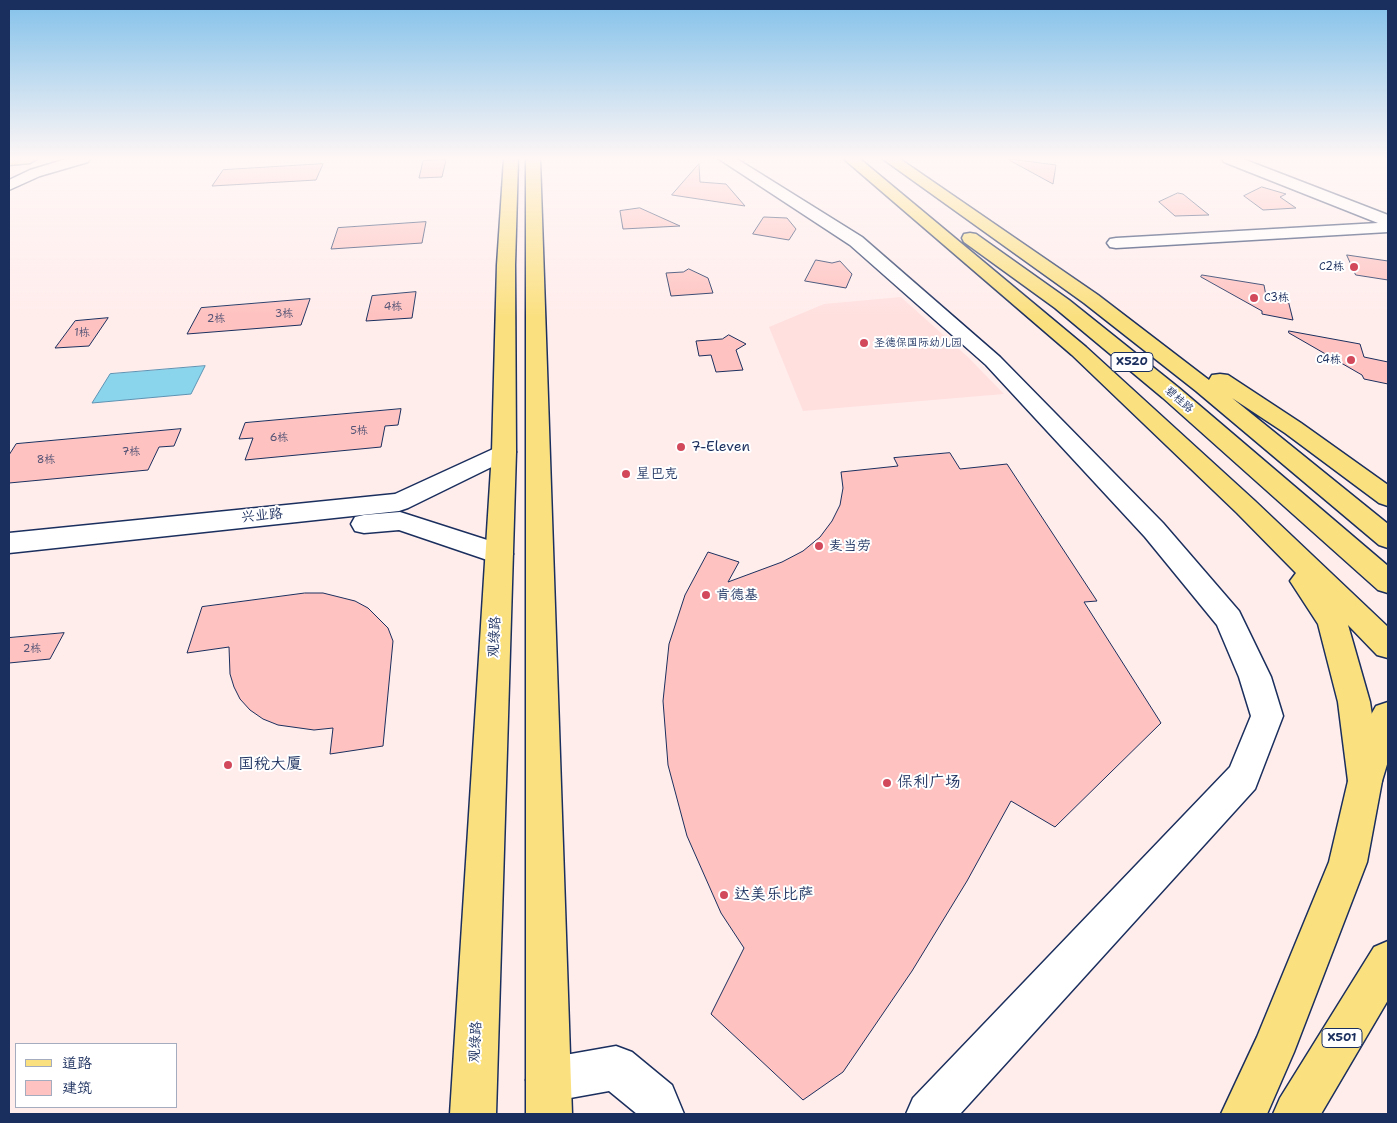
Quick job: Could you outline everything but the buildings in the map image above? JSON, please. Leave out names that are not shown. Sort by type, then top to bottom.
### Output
[{"type":"main road","name":"观绿路","points":[[473,1114],[504,452],[508,211]]},
{"type":"main road","points":[[534,211],[549,1097]]},
{"type":"main road","points":[[912,211],[1079,352],[1246,507],[1388,646]]},
{"type":"main road","name":"碧桂路","points":[[933,211],[1062,304],[1170,392],[1388,582]]},
{"type":"main road","name":"碧桂路","points":[[963,211],[1091,299],[1204,386],[1388,538]]},
{"type":"main road","points":[[970,216],[1293,428],[1388,497]]},
{"type":"main road","points":[[1246,507],[1284,552],[1332,621],[1354,702],[1365,782]]},
{"type":"main road","points":[[1244,1114],[1272,1052],[1348,862],[1365,782],[1384,720],[1388,716]]},
{"type":"main road","name":"X501","points":[[1296,1114],[1388,961]]},
{"type":"street","points":[[809,211],[856,241],[993,361],[1154,530],[1229,619],[1255,676],[1267,716],[1243,778],[929,1114]]},
{"type":"street","points":[[1363,211],[1388,221]]},
{"type":"street","points":[[1116,243],[1388,227]]},
{"type":"street","name":"兴业路","points":[[9,543],[399,502],[504,452]]},
{"type":"street","name":"兴业路","points":[[9,559],[400,521],[499,554]]},
{"type":"street","points":[[549,1097],[616,1068],[656,1100],[661,1114]]},
{"type":"shaded area","name":"圣德保国际幼儿园","points":[[901,297],[969,358],[1004,394],[803,411],[769,327],[824,304]]},
{"type":"water","points":[[205,366],[191,394],[92,403],[110,374]]},
{"type":"place","name":"C2栋","points":[[1354,267]]},
{"type":"place","name":"C3栋","points":[[1254,298]]},
{"type":"place","name":"圣德保国际幼儿园","points":[[864,343]]},
{"type":"place","name":"C4栋","points":[[1351,360]]},
{"type":"place","name":"7-Eleven","points":[[681,447]]},
{"type":"place","name":"星巴克","points":[[626,474]]},
{"type":"place","name":"麦当劳","points":[[819,546]]},
{"type":"place","name":"肯德基","points":[[706,595]]},
{"type":"place","name":"国税大厦","points":[[228,765]]},
{"type":"place","name":"保利广场","points":[[887,783]]},
{"type":"place","name":"达美乐比萨","points":[[724,895]]}]
